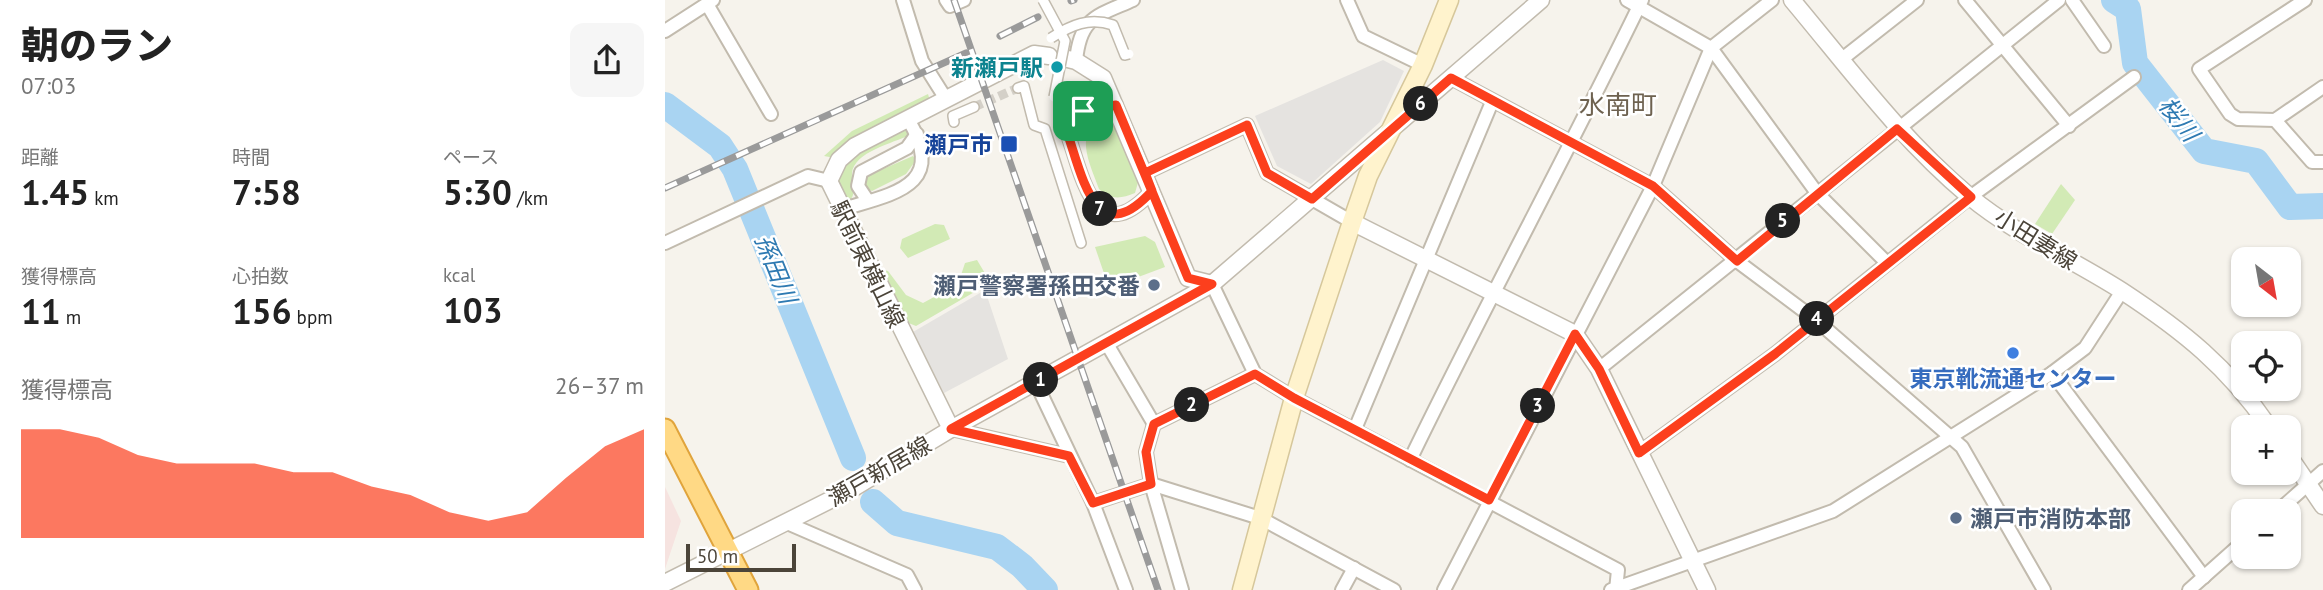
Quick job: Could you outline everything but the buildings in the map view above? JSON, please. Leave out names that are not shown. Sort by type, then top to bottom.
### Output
[{"type":"highway","points":[[665,429],[747,590]]},
{"type":"main road","points":[[1242,590],[1294,398],[1368,176],[1423,65],[1449,0]]},
{"type":"street","points":[[903,0],[926,69],[946,99]]},
{"type":"street","points":[[946,0],[950,6],[964,0]]},
{"type":"street","points":[[1043,0],[1065,41],[1054,97]]},
{"type":"street","points":[[1133,0],[1090,21],[1078,36],[1072,60],[1103,78],[1188,278],[1212,284],[1255,374],[1294,398],[1618,570],[1615,589],[1833,511],[2052,373],[2085,348],[2122,291]]},
{"type":"street","points":[[1347,0],[1363,36],[1423,65]]},
{"type":"street","name":"瀬戸新居線","points":[[665,583],[852,489],[951,429],[1212,284],[1541,0]]},
{"type":"street","points":[[1627,0],[1641,3],[1711,48],[1817,193],[1887,263]]},
{"type":"street","points":[[1444,590],[1653,186],[1711,48],[1772,0]]},
{"type":"street","name":"小田妻線","points":[[1792,0],[1897,129],[1971,197],[2043,247],[2122,291],[2199,346],[2226,370],[2260,415]]},
{"type":"street","points":[[1842,59],[1917,0]]},
{"type":"street","points":[[1965,0],[2069,126]]},
{"type":"street","points":[[1599,369],[1737,261],[1817,193],[2059,0]]},
{"type":"street","points":[[2072,0],[2104,46]]},
{"type":"street","points":[[2305,0],[2199,69],[2230,114],[2238,120],[2275,120],[2323,88]]},
{"type":"street","points":[[665,31],[710,2],[771,114]]},
{"type":"street","points":[[1410,460],[1491,293],[1573,143],[1641,3]]},
{"type":"street","points":[[1051,38],[1082,22],[1113,24],[1124,56]]},
{"type":"street","name":"駅前東横山線","points":[[951,429],[829,181],[839,160],[855,146],[1034,54],[1049,56]]},
{"type":"street","points":[[1639,453],[1775,354],[1971,197],[2134,77]]},
{"type":"street","points":[[1451,78],[1653,186],[1737,261],[1816,320],[1962,447],[2045,590]]},
{"type":"street","points":[[1018,88],[1024,86],[1034,125],[1046,126],[1081,243]]},
{"type":"street","points":[[1355,429],[1492,102]]},
{"type":"street","points":[[1116,105],[1083,111],[1068,135],[1088,196],[1094,206],[1107,212],[1124,213],[1137,207],[1152,191]]},
{"type":"street","points":[[954,122],[953,116],[974,107]]},
{"type":"street","points":[[843,209],[907,185],[918,177],[924,163],[917,134],[908,119]]},
{"type":"street","points":[[2275,120],[2312,162],[2323,162]]},
{"type":"street","points":[[1145,173],[1247,125],[1267,173],[1352,222],[1426,257],[1491,293],[1505,296],[1575,334],[1599,369],[1707,590]]},
{"type":"street","points":[[868,201],[858,186],[861,172],[907,148],[917,134]]},
{"type":"street","points":[[665,243],[808,177],[829,181]]},
{"type":"street","points":[[1107,344],[1154,424],[1146,452],[1151,484],[1182,590]]},
{"type":"street","points":[[2052,373],[2204,577]]},
{"type":"street","points":[[1154,424],[1255,374]]},
{"type":"street","points":[[1036,383],[1093,503],[1126,590]]},
{"type":"street","points":[[951,429],[1069,456]]},
{"type":"street","points":[[2292,499],[2323,471]]},
{"type":"street","points":[[2301,473],[2323,506]]},
{"type":"street","points":[[1093,503],[1151,484],[1260,518],[1394,590]]},
{"type":"street","points":[[787,523],[907,575],[915,590]]},
{"type":"street","points":[[2189,590],[2231,553]]},
{"type":"street","points":[[1342,590],[1354,568]]},
{"type":"shaded area","points":[[1383,60],[1404,71],[1380,122],[1311,184],[1277,166],[1255,116]]},
{"type":"shaded area","points":[[985,290],[1008,359],[944,393],[913,332]]},
{"type":"shaded area","points":[[665,487],[681,521],[665,569]]},
{"type":"green space","points":[[928,94],[930,101],[835,158],[824,156],[852,131]]},
{"type":"green space","points":[[1098,121],[1118,127],[1139,179],[1135,193],[1116,197],[1099,189],[1089,162],[1086,144],[1091,127]]},
{"type":"green space","points":[[905,129],[911,132],[910,135],[875,149],[860,159],[852,173],[853,196],[851,199],[845,198],[839,184],[840,172],[846,162],[855,153]]},
{"type":"green space","points":[[913,156],[916,160],[906,174],[872,191],[866,188],[864,184],[869,175]]},
{"type":"green space","points":[[2061,184],[2075,200],[2052,234],[2035,224]]},
{"type":"green space","points":[[935,224],[944,225],[950,239],[908,258],[900,248],[902,239]]},
{"type":"green space","points":[[1145,236],[1155,242],[1165,267],[1109,288],[1095,247]]},
{"type":"green space","points":[[977,260],[989,280],[983,287],[916,326],[906,322],[880,269],[888,271],[906,295],[923,303],[958,284],[965,263]]},
{"type":"waterway","name":"桜川","points":[[2114,0],[2128,9],[2135,63],[2204,151],[2256,161],[2290,207],[2323,206]]},
{"type":"waterway","name":"孫田川","points":[[665,105],[720,146],[735,169],[853,458]]},
{"type":"waterway","name":"孫田川","points":[[873,502],[897,523],[997,547],[1022,566],[1045,590]]},
{"type":"tunnel","points":[[974,107],[1018,88]]},
{"type":"railway","points":[[954,0],[1158,590]]},
{"type":"railway","points":[[1000,36],[1038,17]]},
{"type":"railway","points":[[665,188],[966,53]]},
{"type":"place","name":"新瀬戸駅","points":[[1057,67]]},
{"type":"place","name":"瀬戸市","points":[[1009,144]]},
{"type":"place","name":"瀬戸警察署孫田交番","points":[[1154,285]]},
{"type":"place","name":"東京靴流通センター","points":[[2013,353]]},
{"type":"place","name":"瀬戸市消防本部","points":[[1956,518]]},
{"type":"district","name":"水南町","points":[[1618,104]]},
{"type":"route","points":[[1083,111],[1073,123],[1068,135],[1088,196],[1094,206],[1107,212],[1124,213],[1137,207],[1152,191],[1145,173],[1247,125],[1267,173],[1312,199],[1451,78],[1653,186],[1737,261],[1897,129],[1971,197],[1775,354],[1639,453],[1599,369],[1575,334],[1489,500],[1294,398],[1255,374],[1154,424],[1146,452],[1151,484],[1093,503],[1069,456],[951,429],[1212,284],[1188,278],[1145,173],[1116,105],[1083,111]]}]
